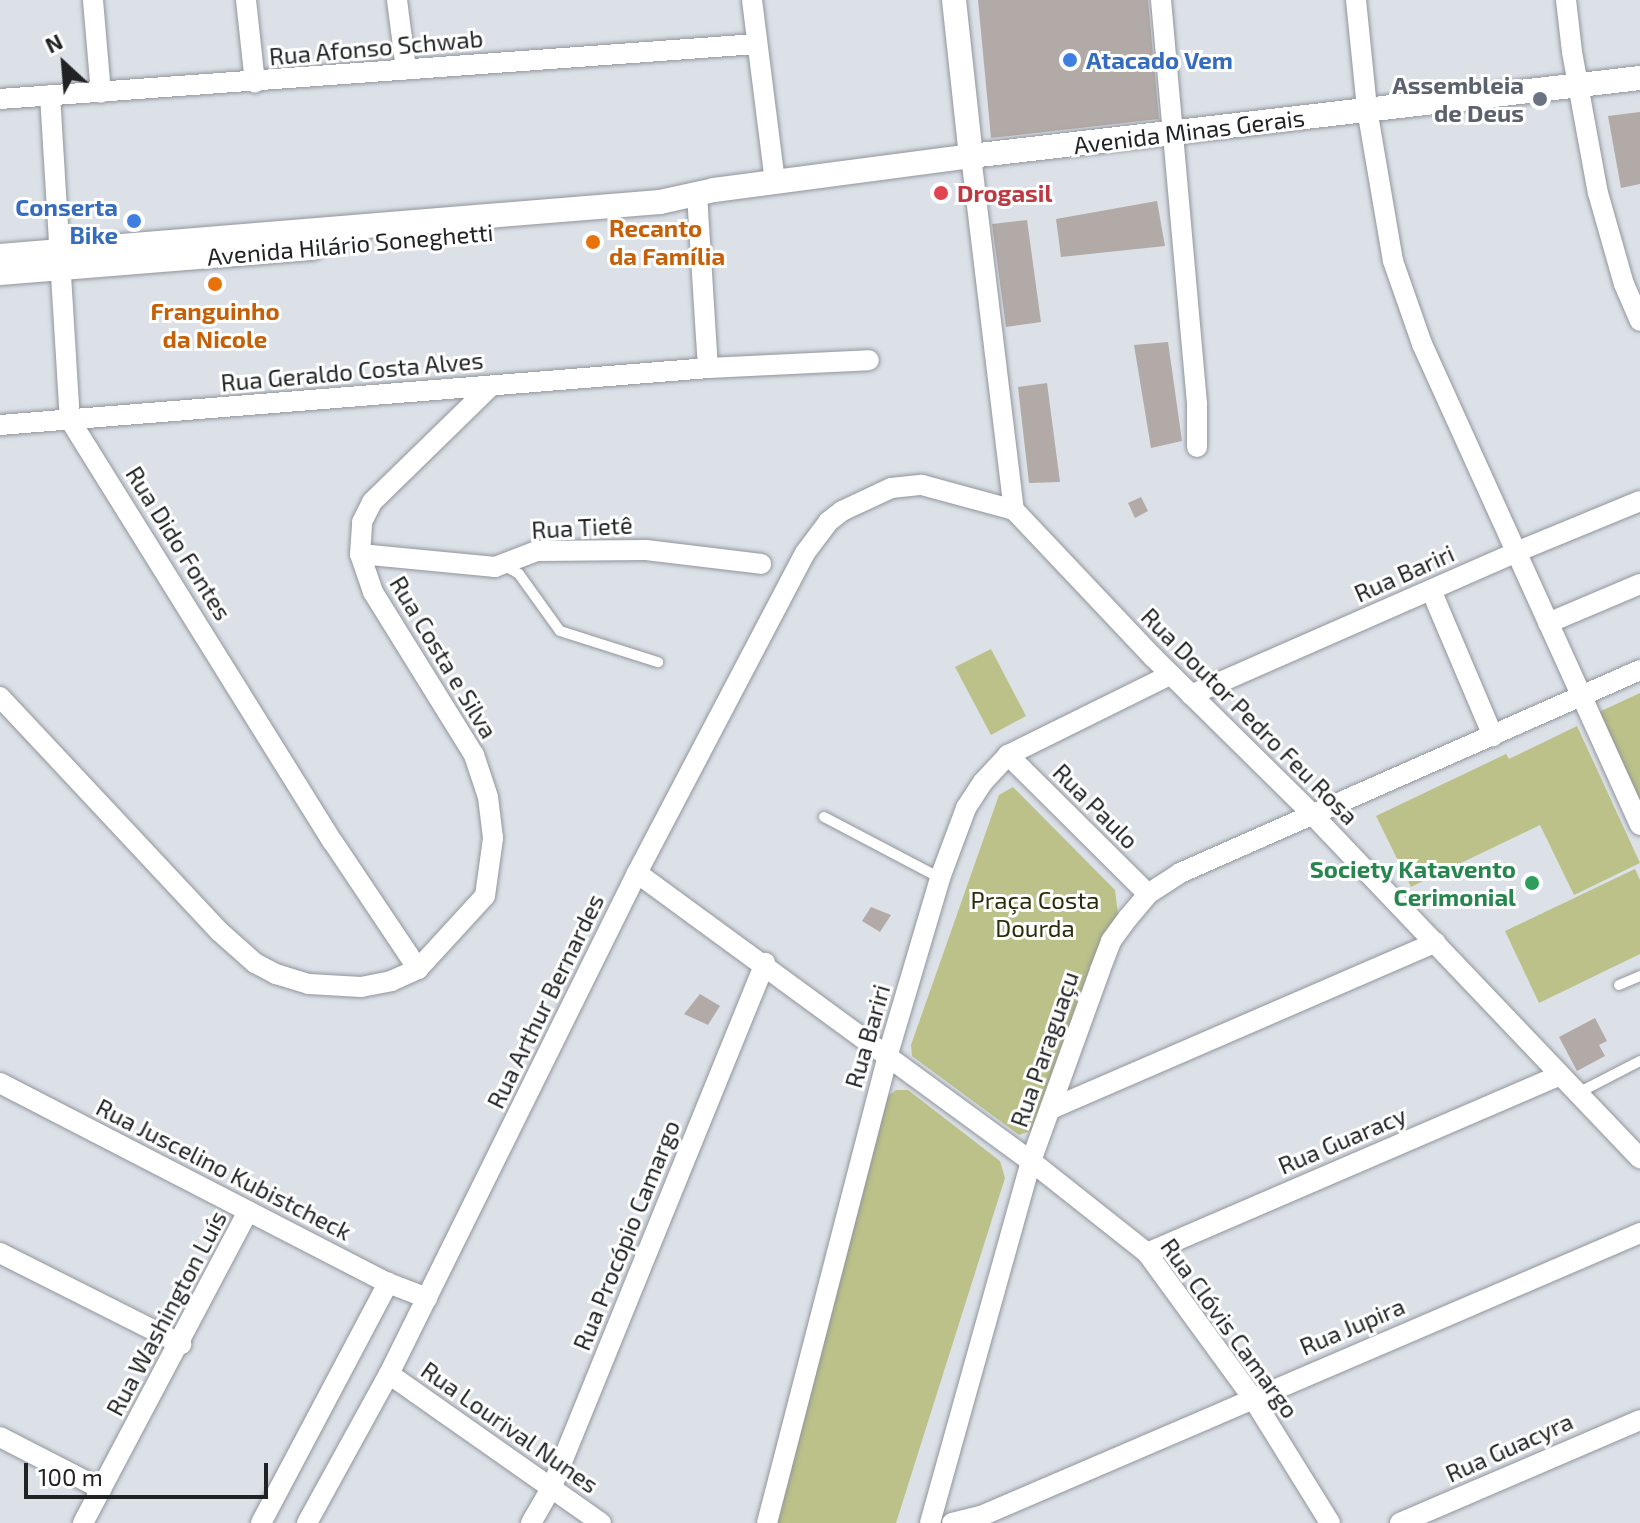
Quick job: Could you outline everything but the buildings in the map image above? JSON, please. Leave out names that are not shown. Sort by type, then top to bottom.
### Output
[{"type":"street","points":[[93,0],[101,93]]},
{"type":"street","points":[[246,0],[255,83]]},
{"type":"street","points":[[397,0],[406,69]]},
{"type":"street","points":[[752,0],[775,182]]},
{"type":"street","points":[[954,0],[1014,510]]},
{"type":"street","points":[[1161,0],[1197,405],[1197,447]]},
{"type":"street","points":[[1356,0],[1367,109],[1393,261],[1422,344],[1514,553],[1640,825]]},
{"type":"street","points":[[1566,0],[1577,86],[1598,193],[1624,284],[1640,321]]},
{"type":"street","name":"Rua Afonso Schwab","points":[[0,99],[255,83],[757,44]]},
{"type":"street","name":"Avenida Minas Gerais","points":[[698,200],[739,186],[1640,78]]},
{"type":"street","name":"Rua Dido Fontes","points":[[50,95],[70,420],[333,842],[418,969]]},
{"type":"street","points":[[698,200],[708,368]]},
{"type":"street","name":"Avenida Hilário Soneghetti","points":[[0,273],[60,260],[662,217],[698,200]]},
{"type":"street","name":"Avenida Hilário Soneghetti","points":[[0,256],[60,260]]},
{"type":"street","name":"Rua Geraldo Costa Alves","points":[[0,425],[708,368],[869,360]]},
{"type":"street","name":"Rua Costa e Silva","points":[[0,697],[220,932],[255,963],[276,974],[309,984],[361,987],[391,981],[418,969],[485,896],[493,838],[488,797],[474,755],[373,592],[360,554],[362,522],[372,502],[491,386]]},
{"type":"street","name":"Rua Arthur Bernardes","points":[[307,1523],[389,1374],[637,873],[805,553],[828,522],[842,511],[891,488],[922,485],[1014,510]]},
{"type":"street","name":"Rua Bariri","points":[[1191,695],[1640,501]]},
{"type":"street","name":"Rua Doutor Pedro Feu Rosa","points":[[1014,510],[1170,675],[1311,813],[1436,942],[1558,1076],[1640,1159]]},
{"type":"street","name":"Rua Tietê","points":[[360,554],[495,567],[537,551],[646,550],[761,564]]},
{"type":"street","points":[[1548,623],[1640,584]]},
{"type":"street","points":[[1431,590],[1493,736]]},
{"type":"street","name":"Rua Paraguaçu","points":[[930,1523],[1031,1161],[1053,1108],[1111,941],[1148,894],[1180,873],[1311,813],[1583,698],[1640,670]]},
{"type":"street","name":"Rua Bariri","points":[[767,1523],[888,1054],[940,878],[966,808],[983,782],[1008,755],[1170,675]]},
{"type":"street","name":"Rua Paulo","points":[[1008,755],[1148,894]]},
{"type":"street","name":"Rua Clóvis Camargo","points":[[637,873],[888,1054],[1147,1253],[1252,1397],[1330,1523]]},
{"type":"street","points":[[1053,1108],[1436,942]]},
{"type":"street","name":"Rua Procópio Camargo","points":[[531,1523],[551,1489],[765,963]]},
{"type":"street","name":"Rua Guaracy","points":[[1147,1253],[1558,1076]]},
{"type":"street","name":"Rua Juscelino Kubistcheck","points":[[0,1083],[388,1283],[427,1298]]},
{"type":"street","name":"Rua Washington Luís","points":[[83,1523],[181,1344],[248,1211]]},
{"type":"street","name":"Rua Jupira","points":[[952,1523],[981,1516],[1252,1397],[1640,1233]]},
{"type":"street","points":[[0,1253],[181,1344]]},
{"type":"street","points":[[261,1523],[388,1283]]},
{"type":"street","name":"Rua Lourival Nunes","points":[[389,1374],[601,1523]]},
{"type":"street","name":"Rua Guacyra","points":[[1400,1523],[1640,1420]]},
{"type":"street","points":[[0,1437],[101,1489]]},
{"type":"lane","points":[[503,565],[519,574],[560,631],[658,662]]},
{"type":"lane","points":[[824,817],[940,878]]},
{"type":"lane","points":[[1619,985],[1640,976]]},
{"type":"lane","points":[[1576,1094],[1640,1061]]},
{"type":"green space","points":[[991,649],[1026,716],[991,735],[955,667]]},
{"type":"green space","points":[[1640,693],[1640,800],[1599,712]]},
{"type":"green space","points":[[1577,726],[1640,863],[1574,895],[1540,825],[1411,887],[1376,816],[1506,754],[1509,759]]},
{"type":"green space","name":"Praça Costa Dourda","points":[[1013,787],[1115,890],[1118,914],[1093,960],[1033,1130],[1019,1135],[912,1056],[911,1045],[999,795]]},
{"type":"green space","points":[[1635,869],[1640,880],[1640,954],[1539,1003],[1505,931]]},
{"type":"green space","points":[[896,1090],[908,1090],[1000,1161],[1005,1178],[896,1523],[765,1523],[883,1100]]},
{"type":"place","name":"Atacado Vem","points":[[1070,60]]},
{"type":"place","name":"Assembleia de Deus","points":[[1540,99]]},
{"type":"place","name":"Drogasil","points":[[941,193]]},
{"type":"place","name":"Conserta Bike","points":[[134,221]]},
{"type":"place","name":"Recanto da Família","points":[[593,242]]},
{"type":"place","name":"Franguinho da Nicole","points":[[215,284]]},
{"type":"place","name":"Society Katavento Cerimonial","points":[[1532,883]]}]
